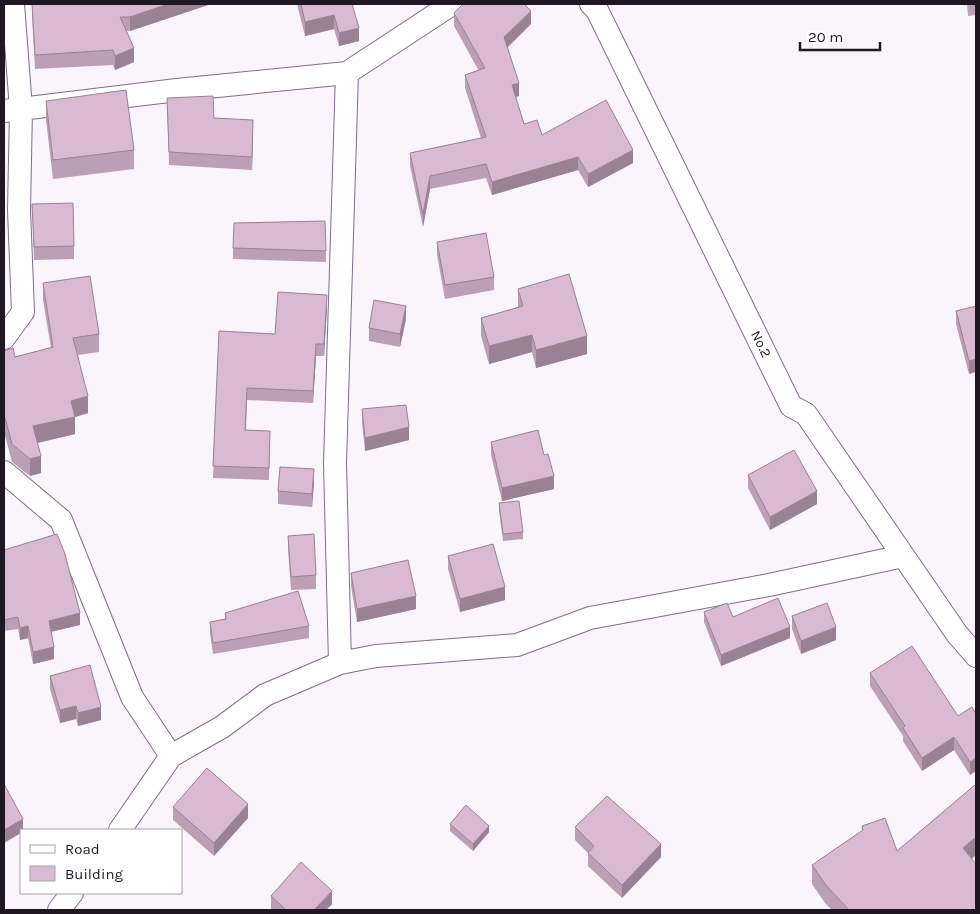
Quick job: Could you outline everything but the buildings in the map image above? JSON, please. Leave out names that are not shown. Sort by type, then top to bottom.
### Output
[{"type":"street","points":[[4,338],[23,312],[13,110],[13,4]]},
{"type":"street","points":[[13,110],[177,90],[347,73],[452,4]]},
{"type":"street","name":"No.2","points":[[591,4],[597,10],[791,406],[806,414],[957,634],[976,656]]},
{"type":"street","points":[[340,663],[335,463],[347,73]]},
{"type":"street","points":[[4,472],[61,520],[132,698],[172,756]]},
{"type":"street","points":[[121,829],[172,756],[222,727],[266,695],[340,663],[376,656],[517,644],[590,618],[769,585],[904,556]]},
{"type":"street","points":[[59,910],[71,894]]}]
